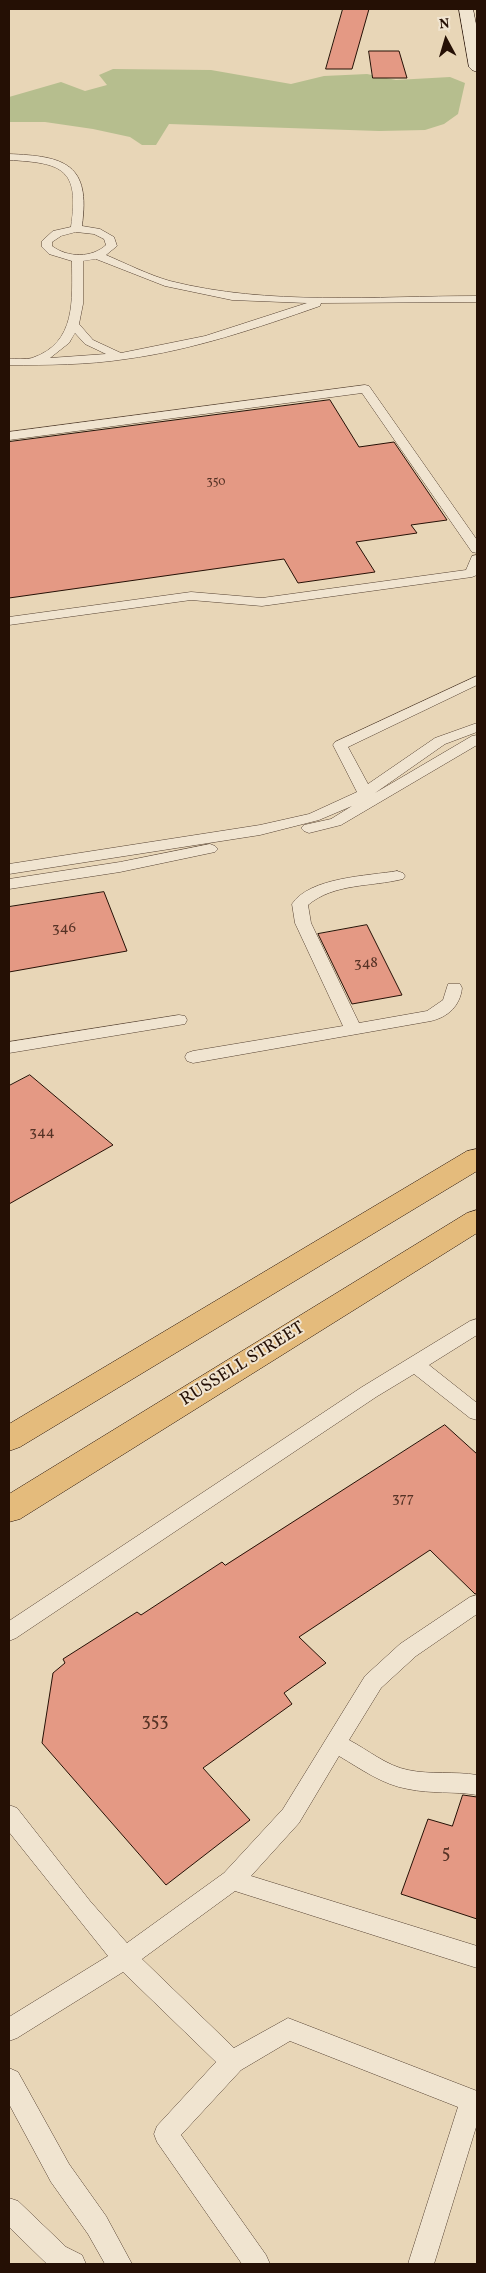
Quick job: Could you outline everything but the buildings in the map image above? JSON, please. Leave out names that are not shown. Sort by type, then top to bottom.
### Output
[{"type":"highway","points":[[9,1439],[477,1158]]},
{"type":"highway","name":"RUSSELL STREET","points":[[9,1510],[477,1220]]},
{"type":"main road","points":[[466,9],[477,67]]},
{"type":"lane","points":[[9,157],[41,160],[58,165],[70,172],[77,184],[79,211],[76,229]]},
{"type":"lane","points":[[76,229],[101,232],[112,240],[110,248],[96,255],[78,258],[53,253],[46,244],[52,236],[76,229]]},
{"type":"lane","points":[[96,255],[150,278],[192,290],[251,298],[328,300],[477,299]]},
{"type":"lane","points":[[31,362],[58,348],[66,341],[75,326],[78,258]]},
{"type":"lane","points":[[9,362],[119,356],[192,343],[328,300]]},
{"type":"lane","points":[[75,326],[89,342],[119,356]]},
{"type":"lane","points":[[9,436],[365,389],[477,548]]},
{"type":"lane","points":[[9,621],[191,596],[262,602],[475,577],[477,558]]},
{"type":"lane","points":[[365,793],[340,745],[477,680]]},
{"type":"lane","points":[[9,869],[260,830],[314,817],[356,799],[440,741],[477,727]]},
{"type":"lane","points":[[9,884],[120,867],[274,837],[336,822],[477,739]]},
{"type":"lane","points":[[353,1029],[303,923],[300,904],[307,896],[320,890],[397,876]]},
{"type":"lane","points":[[193,1057],[431,1016],[445,1009],[453,999],[454,988]]},
{"type":"lane","points":[[9,1048],[179,1020]]},
{"type":"lane","points":[[9,1632],[369,1392],[477,1326]]},
{"type":"lane","points":[[415,1364],[477,1413]]},
{"type":"lane","points":[[9,2030],[126,1958],[232,1880],[292,1816],[373,1682],[408,1650],[477,1602]]},
{"type":"lane","points":[[336,1743],[397,1777],[428,1782],[463,1781],[477,1784]]},
{"type":"lane","points":[[9,1815],[82,1908],[126,1958],[232,2062]]},
{"type":"lane","points":[[232,1880],[477,1958]]},
{"type":"lane","points":[[257,2264],[166,2134],[232,2062],[288,2029],[475,2101],[421,2264]]},
{"type":"lane","points":[[9,2080],[60,2173],[97,2225],[119,2264]]},
{"type":"lane","points":[[9,2210],[57,2256],[72,2264]]},
{"type":"green space","points":[[113,69],[211,70],[291,84],[324,76],[367,74],[396,80],[450,77],[465,83],[458,114],[444,124],[425,130],[379,131],[169,124],[156,145],[142,145],[130,137],[93,129],[45,122],[9,122],[9,97],[61,82],[85,91],[107,85],[99,75]]}]
